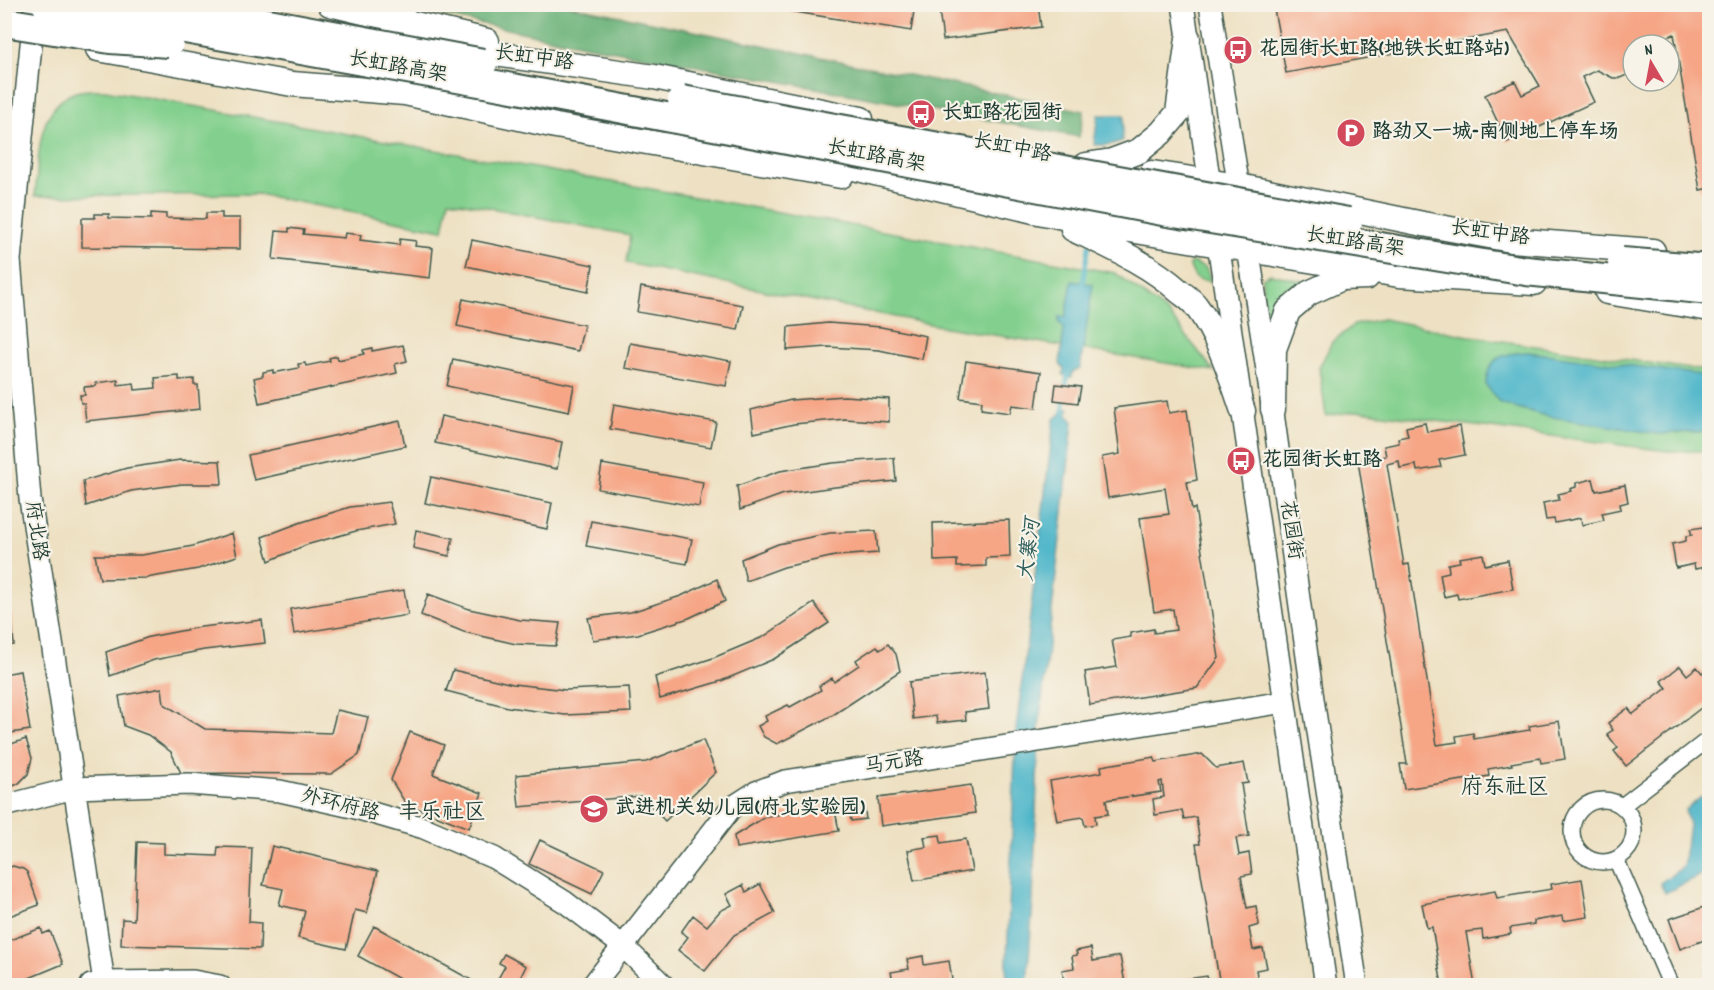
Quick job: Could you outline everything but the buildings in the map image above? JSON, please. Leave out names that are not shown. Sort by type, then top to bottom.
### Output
[{"type":"highway","name":"长虹路高架","points":[[167,4],[1167,190],[1529,254],[1710,269]]},
{"type":"highway","points":[[247,4],[517,70]]},
{"type":"highway","name":"长虹路高架","points":[[38,8],[518,89],[1168,213],[1526,271],[1710,290]]},
{"type":"highway","points":[[4,22],[110,39],[337,58]]},
{"type":"main road","name":"长虹中路","points":[[211,4],[376,36],[654,77],[1102,164],[1239,186],[1511,240],[1710,255]]},
{"type":"main road","points":[[330,4],[594,68]]},
{"type":"main road","points":[[4,9],[38,8],[841,164],[1034,211],[1105,235],[1219,245],[1399,275],[1623,288],[1710,300]]},
{"type":"main road","points":[[4,35],[71,44],[292,84],[405,93],[556,126],[1034,211]]},
{"type":"main road","points":[[1102,164],[1139,151],[1178,113],[1188,38]]},
{"type":"main road","points":[[1305,260],[1314,202]]},
{"type":"main road","points":[[1105,235],[1168,280],[1196,306],[1214,336],[1243,411]]},
{"type":"main road","points":[[1273,409],[1274,349],[1287,311],[1310,293],[1342,278],[1399,275]]},
{"type":"main road","points":[[1569,285],[1710,309]]},
{"type":"street","name":"花园街","points":[[1183,4],[1326,986]]},
{"type":"street","name":"花园街","points":[[1210,4],[1273,409],[1313,699],[1357,986]]},
{"type":"street","name":"府北路","points":[[38,8],[32,40],[10,260],[30,499],[74,788],[97,984]]},
{"type":"street","name":"马元路","points":[[592,986],[731,808],[756,792],[785,781],[1285,702]]},
{"type":"street","points":[[1622,806],[1710,738]]},
{"type":"street","name":"外环府路","points":[[4,806],[74,788],[189,784],[280,791],[352,807],[424,828],[494,858],[565,902],[623,946],[664,986]]},
{"type":"street","points":[[1593,801],[1613,801],[1622,806],[1629,814],[1633,824],[1634,834],[1631,844],[1625,853],[1616,859],[1606,862],[1586,857],[1574,842],[1573,822],[1584,806],[1593,801]]},
{"type":"street","points":[[1616,859],[1671,986]]},
{"type":"street","points":[[97,984],[193,981],[220,986]]},
{"type":"green space","points":[[392,5],[567,5],[1084,111],[1079,137],[583,45]]},
{"type":"green space","points":[[84,90],[105,90],[1115,273],[1168,313],[1214,371],[945,327],[626,263],[630,235],[449,200],[443,230],[257,194],[35,196],[41,138],[52,111],[73,93]]},
{"type":"green space","points":[[1192,262],[1206,268],[1211,281],[1196,278],[1189,264]]},
{"type":"green space","points":[[1271,274],[1321,285],[1266,333],[1262,278]]},
{"type":"green space","points":[[1383,319],[1469,336],[1690,369],[1709,369],[1709,451],[1667,451],[1360,411],[1326,416],[1319,368],[1332,342],[1354,325]]},
{"type":"water","points":[[1098,115],[1124,115],[1122,141],[1109,145],[1094,145]]},
{"type":"water","points":[[1072,281],[1093,284],[1080,369],[1073,371],[1072,377],[1063,375],[1064,369],[1060,364],[1064,327],[1059,323],[1059,317],[1066,316]]},
{"type":"water","points":[[1528,352],[1709,376],[1709,431],[1658,434],[1546,416],[1500,403],[1486,385],[1489,368],[1504,355]]},
{"type":"water","points":[[1062,408],[1069,409],[1068,415],[1073,422],[1039,727],[1033,901],[1027,985],[1006,986],[1016,730],[1054,419],[1061,414]]},
{"type":"water","points":[[1709,791],[1709,871],[1665,893],[1660,883],[1683,867],[1689,825],[1685,810]]},
{"type":"waterway","name":"大寨河","points":[[1082,287],[1089,245]]},
{"type":"waterway","name":"大寨河","points":[[1063,412],[1068,370]]},
{"type":"place","name":"花园街长虹路(地铁长虹路站)","points":[[1238,50]]},
{"type":"place","name":"长虹路花园街","points":[[921,114]]},
{"type":"place","name":"路劲又一城-南侧地上停车场","points":[[1351,133]]},
{"type":"place","name":"花园街长虹路","points":[[1241,461]]},
{"type":"place","name":"武进机关幼儿园(府北实验园)","points":[[594,809]]},
{"type":"district","name":"府东社区","points":[[1505,788]]},
{"type":"district","name":"丰乐社区","points":[[442,813]]}]
